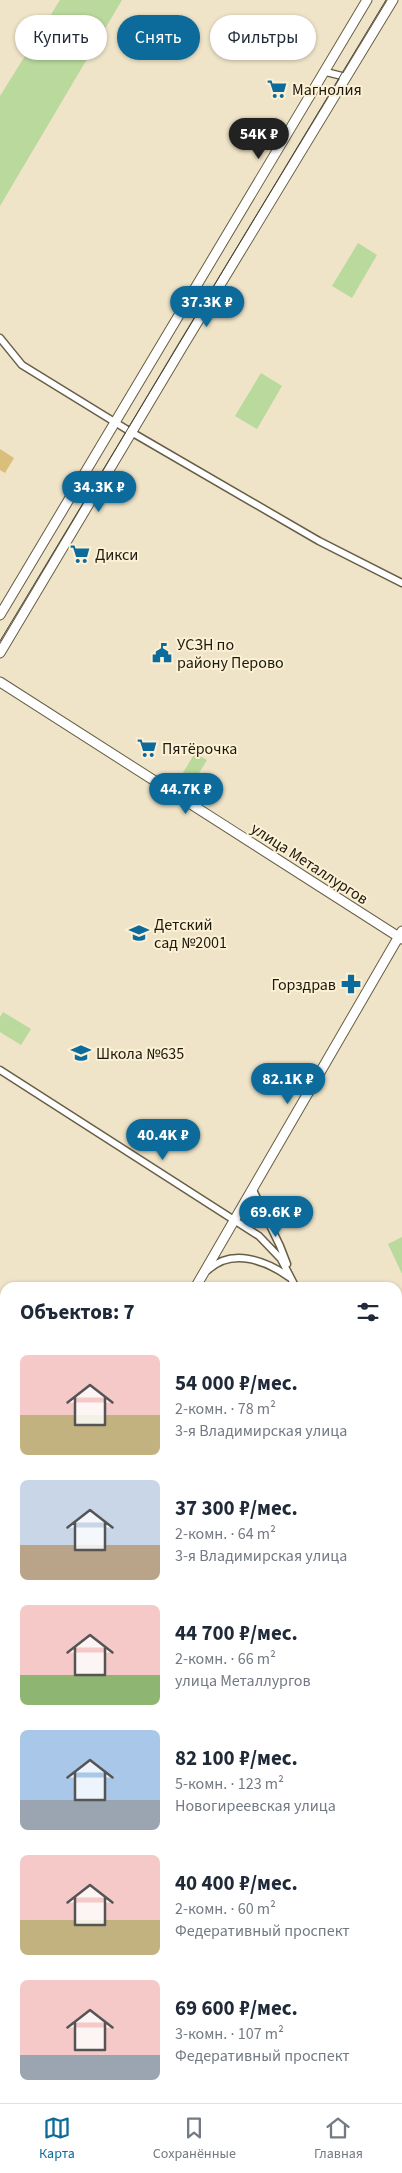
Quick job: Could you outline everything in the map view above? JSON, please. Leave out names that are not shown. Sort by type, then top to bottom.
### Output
[{"type":"street","points":[[0,615],[326,72],[367,0]]},
{"type":"street","points":[[0,653],[133,433],[179,352],[393,0]]},
{"type":"street","points":[[326,72],[346,77]]},
{"type":"street","points":[[0,338],[22,365],[133,433],[319,541],[402,583]]},
{"type":"street","name":"улица Металлургов","points":[[0,682],[401,936]]},
{"type":"street","points":[[199,1282],[401,936]]},
{"type":"street","points":[[0,1070],[259,1236],[281,1259],[292,1279]]},
{"type":"street","points":[[253,1190],[280,1246],[293,1282]]},
{"type":"street","points":[[204,1274],[225,1258],[241,1258],[256,1260],[277,1268],[292,1279]]},
{"type":"green space","points":[[60,0],[122,0],[107,25],[107,15],[51,15]]},
{"type":"green space","points":[[22,60],[86,60],[0,206],[0,96]]},
{"type":"green space","points":[[358,243],[377,255],[352,298],[332,286]]},
{"type":"green space","points":[[261,373],[282,386],[257,429],[235,416]]},
{"type":"green space","points":[[195,753],[207,760],[193,783],[181,776]]},
{"type":"green space","points":[[3,1012],[31,1029],[21,1045],[0,1032],[0,1017]]},
{"type":"green space","points":[[402,1237],[402,1274],[388,1244]]},
{"type":"building","points":[[0,449],[14,458],[5,473],[0,470]]},
{"type":"tram line","points":[[0,641],[386,0]]},
{"type":"place","name":"Магнолия","points":[[277,89]]},
{"type":"place","name":"Дикси","points":[[80,554]]},
{"type":"place","name":"УСЗН по району Перово","points":[[162,653]]},
{"type":"place","name":"Пятёрочка","points":[[147,748]]},
{"type":"place","name":"Детский сад №2001","points":[[139,933]]},
{"type":"place","name":"Горздрав","points":[[351,984]]},
{"type":"place","name":"Школа №635","points":[[81,1053]]}]
